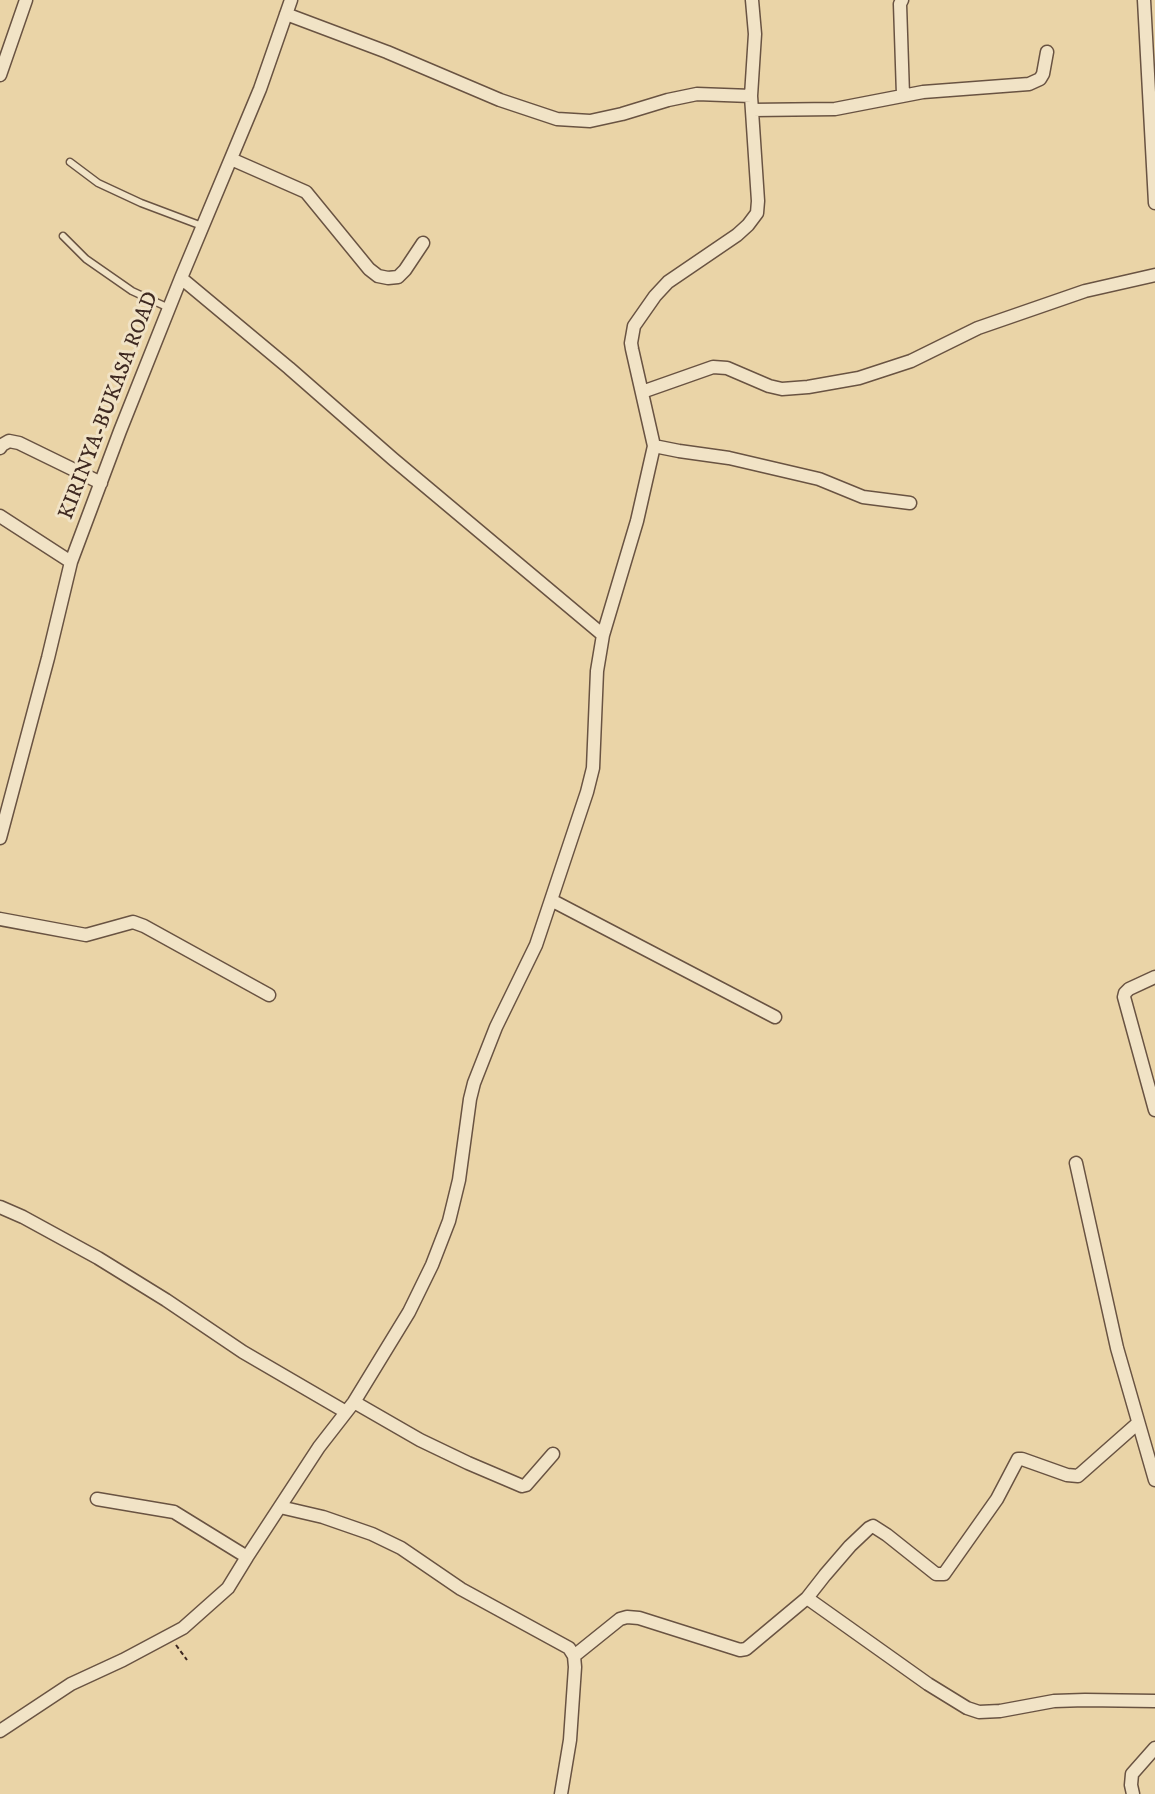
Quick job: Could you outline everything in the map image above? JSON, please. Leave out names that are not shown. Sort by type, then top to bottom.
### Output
[{"type":"street","points":[[0,75],[26,0]]},
{"type":"street","name":"KIRINYA-BUKASA ROAD","points":[[0,838],[48,658],[71,561],[181,278],[260,89],[291,0]]},
{"type":"street","points":[[0,1731],[71,1684],[183,1628],[228,1588],[319,1447],[350,1407],[410,1312],[432,1265],[449,1221],[459,1180],[474,1083],[496,1027],[536,945],[593,768],[595,690],[603,635],[638,521],[654,446],[631,343],[634,326],[668,282],[737,235],[757,213],[751,96],[754,45],[752,0]]},
{"type":"street","points":[[902,0],[900,4],[903,95]]},
{"type":"street","points":[[1144,0],[1155,203]]},
{"type":"street","points":[[286,14],[387,52],[500,100],[556,118],[590,121],[697,94],[751,96]]},
{"type":"street","points":[[752,110],[835,109],[933,91],[1029,84],[1040,79],[1043,74],[1047,52]]},
{"type":"street","points":[[231,159],[306,192],[378,276],[398,277],[423,243]]},
{"type":"street","points":[[642,392],[713,366],[727,368],[769,386],[782,389],[859,378],[911,361],[989,324],[1085,291],[1155,275]]},
{"type":"street","points":[[181,278],[603,635]]},
{"type":"street","points":[[0,448],[9,441],[19,443],[101,483]]},
{"type":"street","points":[[654,446],[679,452],[729,458],[819,479],[863,497],[910,503]]},
{"type":"street","points":[[0,516],[71,561]]},
{"type":"street","points":[[551,900],[775,1017]]},
{"type":"street","points":[[0,919],[86,935],[133,922],[269,995]]},
{"type":"street","points":[[1155,977],[1129,989],[1124,997],[1155,1110]]},
{"type":"street","points":[[1076,1163],[1117,1348],[1155,1480]]},
{"type":"street","points":[[0,1207],[98,1258],[243,1352],[350,1407],[468,1463],[522,1486],[526,1485],[553,1454]]},
{"type":"street","points":[[573,1656],[620,1619],[627,1617],[639,1618],[743,1650],[807,1598],[850,1546],[873,1526],[936,1574],[944,1574],[997,1499],[1018,1460],[1022,1459],[1067,1475],[1078,1476],[1138,1423]]},
{"type":"street","points":[[97,1499],[174,1512],[247,1557]]},
{"type":"street","points":[[280,1507],[323,1517],[372,1534],[401,1548],[461,1589],[569,1648],[575,1668],[570,1740],[561,1794]]},
{"type":"street","points":[[807,1598],[928,1684],[967,1708],[979,1712],[1000,1711],[1054,1701],[1155,1701]]},
{"type":"street","points":[[1133,1794],[1132,1774],[1155,1748]]},
{"type":"lane","points":[[70,162],[98,183],[141,203],[202,226]]},
{"type":"lane","points":[[63,236],[86,259],[132,291],[169,308]]},
{"type":"path","points":[[169,1636],[187,1660]]}]
